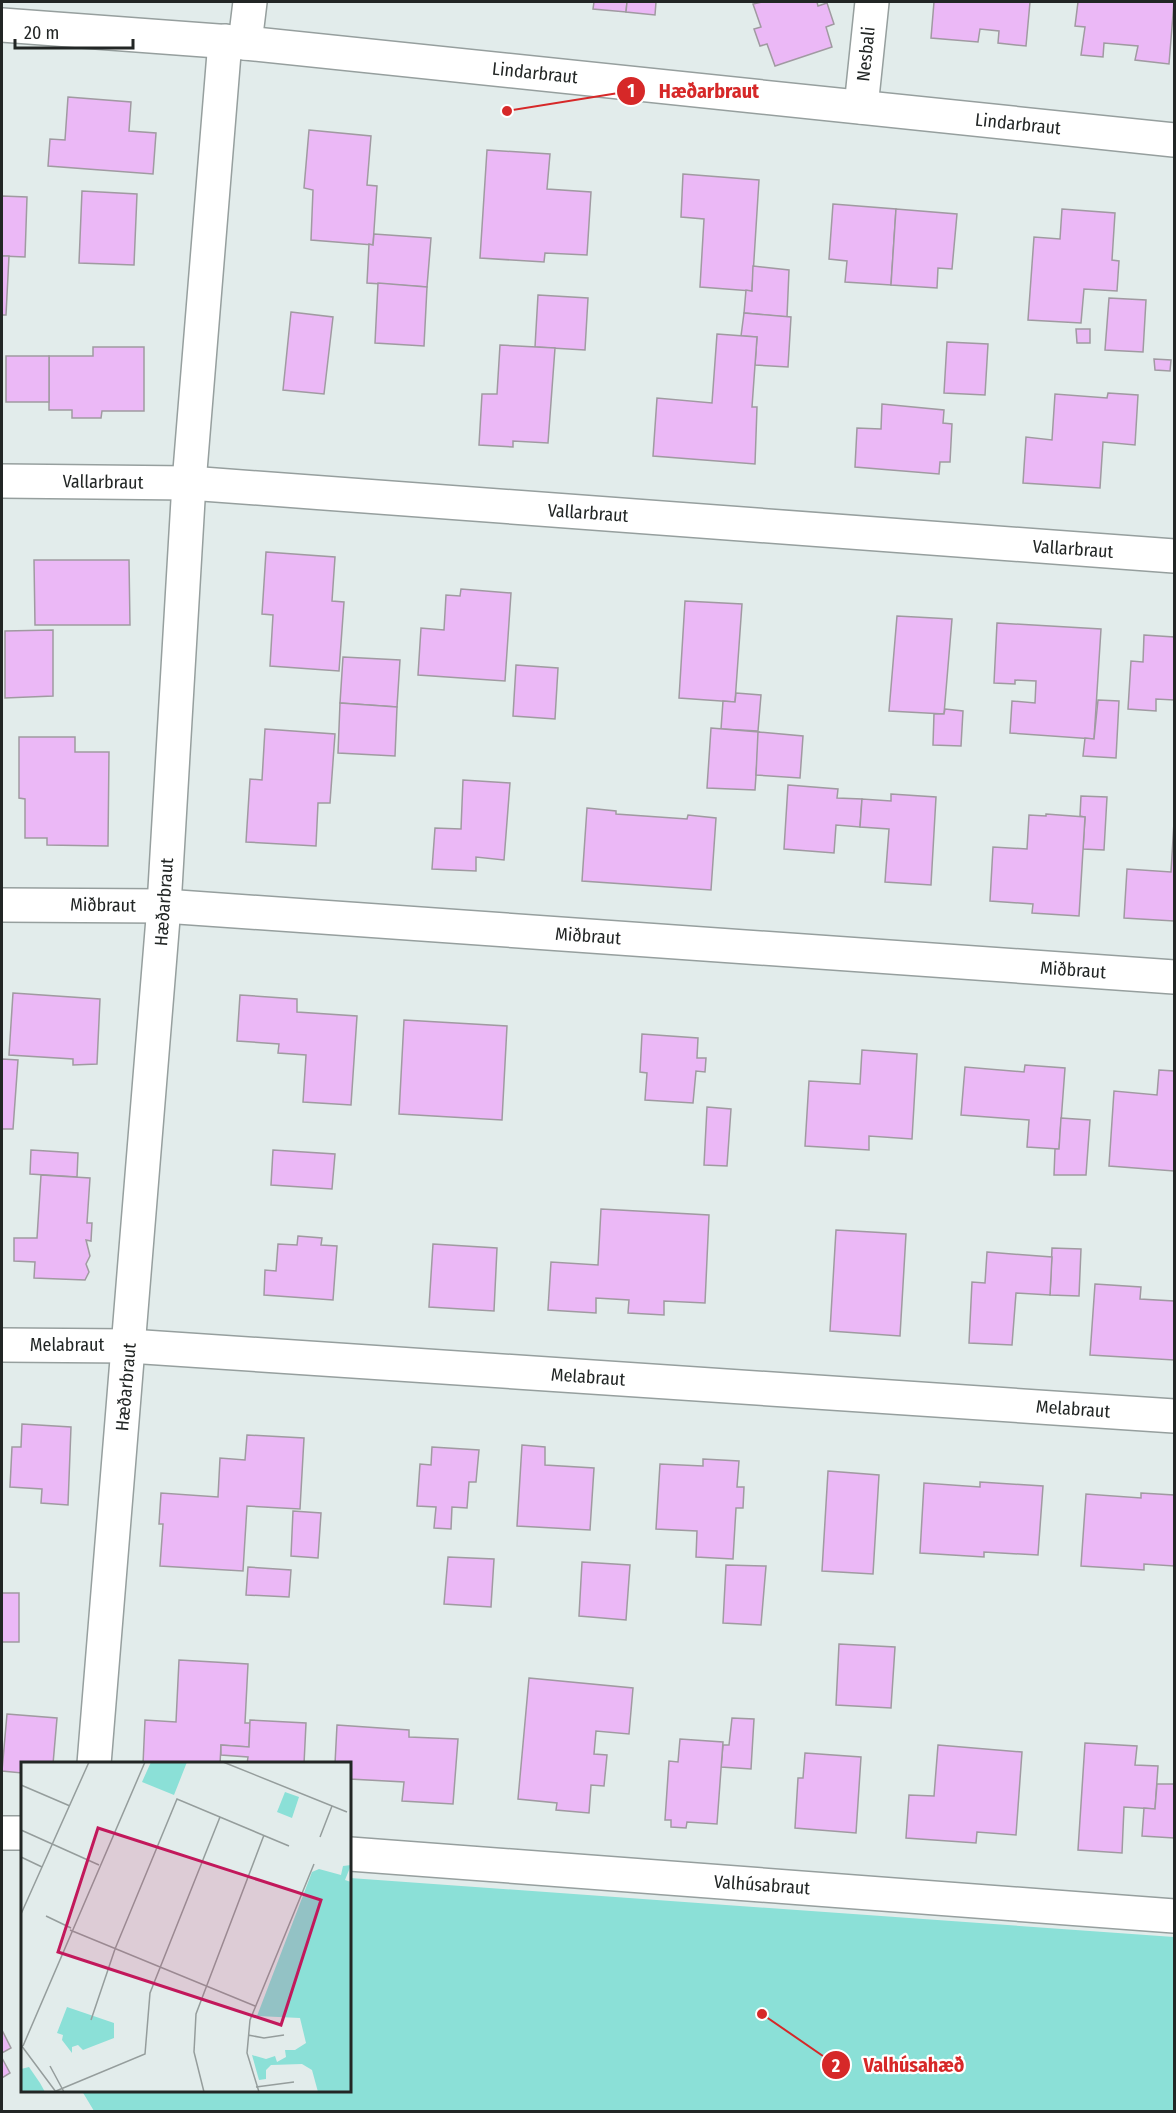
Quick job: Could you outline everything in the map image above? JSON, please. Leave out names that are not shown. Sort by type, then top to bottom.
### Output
[{"type":"street","name":"Hæðarbraut","points":[[94,1762],[164,906],[189,483],[235,42],[250,2]]},
{"type":"street","name":"Nesbali","points":[[861,107],[872,2]]},
{"type":"street","name":"Lindarbraut","points":[[2,25],[235,42],[1174,140]]},
{"type":"street","name":"Vallarbraut","points":[[2,481],[189,483],[1174,556]]},
{"type":"street","name":"Miðbraut","points":[[2,905],[164,906],[1174,977]]},
{"type":"street","name":"Melabraut","points":[[2,1345],[129,1346],[1174,1416]]},
{"type":"street","points":[[2,1833],[21,1833]]},
{"type":"street","name":"Valhúsabraut","points":[[351,1854],[1174,1916]]},
{"type":"shaded area","points":[[351,1878],[1174,1937],[1174,2111],[94,2111],[83,2092],[351,2092]]},
{"type":"building","points":[[594,2],[627,2],[626,12],[593,9]]},
{"type":"building","points":[[627,2],[656,2],[655,15],[626,12]]},
{"type":"building","points":[[817,2],[818,6],[827,3],[834,24],[826,27],[832,47],[775,66],[767,44],[760,46],[754,29],[761,27],[753,4]]},
{"type":"building","points":[[934,2],[1030,2],[1026,46],[998,43],[999,31],[980,29],[978,42],[931,38]]},
{"type":"building","points":[[1078,2],[1174,2],[1169,64],[1135,60],[1138,46],[1104,43],[1103,57],[1081,55],[1085,27],[1075,26]]},
{"type":"building","points":[[68,97],[131,102],[129,131],[156,133],[153,174],[48,166],[50,139],[65,140]]},
{"type":"building","points":[[309,130],[371,136],[367,185],[377,186],[373,245],[311,240],[313,190],[304,188]]},
{"type":"building","points":[[487,150],[550,154],[547,189],[591,192],[587,255],[545,253],[544,262],[480,258]]},
{"type":"building","points":[[683,174],[759,180],[752,291],[700,287],[704,219],[681,217]]},
{"type":"building","points":[[82,191],[137,194],[134,265],[79,263]]},
{"type":"building","points":[[2,196],[27,197],[25,257],[2,256]]},
{"type":"building","points":[[833,204],[896,209],[891,285],[845,282],[847,261],[829,259]]},
{"type":"building","points":[[896,209],[957,214],[952,269],[938,268],[937,288],[891,285]]},
{"type":"building","points":[[1062,209],[1115,213],[1112,260],[1119,261],[1117,291],[1084,289],[1081,323],[1028,320],[1034,237],[1060,239]]},
{"type":"building","points":[[374,234],[431,238],[427,287],[367,283],[369,244],[373,245]]},
{"type":"building","points":[[2,256],[9,256],[6,315],[2,315]]},
{"type":"building","points":[[753,266],[789,270],[787,317],[744,313],[746,290],[752,291]]},
{"type":"building","points":[[378,283],[427,287],[424,346],[375,343]]},
{"type":"building","points":[[538,295],[588,298],[585,350],[535,347]]},
{"type":"building","points":[[1109,298],[1146,300],[1143,352],[1105,350]]},
{"type":"building","points":[[291,312],[333,317],[324,394],[283,390]]},
{"type":"building","points":[[744,313],[791,317],[788,367],[755,365],[757,337],[741,336]]},
{"type":"building","points":[[1076,329],[1090,329],[1090,343],[1077,343]]},
{"type":"building","points":[[717,334],[757,337],[752,407],[757,407],[755,464],[653,456],[657,398],[712,403]]},
{"type":"building","points":[[947,342],[988,344],[985,395],[944,393]]},
{"type":"building","points":[[500,345],[555,348],[548,443],[513,441],[513,447],[479,445],[482,394],[497,394]]},
{"type":"building","points":[[93,347],[144,347],[144,411],[102,411],[101,418],[72,418],[72,410],[49,410],[49,356],[93,356]]},
{"type":"building","points":[[6,356],[49,356],[49,402],[6,402]]},
{"type":"building","points":[[1154,359],[1171,360],[1170,371],[1155,370]]},
{"type":"building","points":[[1108,393],[1138,395],[1135,445],[1103,442],[1100,488],[1023,483],[1026,437],[1052,440],[1055,394],[1107,398]]},
{"type":"building","points":[[882,404],[944,410],[943,423],[952,424],[950,462],[940,462],[939,474],[855,467],[857,428],[881,429]]},
{"type":"building","points":[[266,552],[335,557],[332,601],[344,602],[339,671],[270,666],[273,615],[262,614]]},
{"type":"building","points":[[34,560],[129,560],[130,625],[35,625]]},
{"type":"building","points":[[461,589],[511,593],[505,681],[418,675],[421,628],[444,630],[446,595],[460,596]]},
{"type":"building","points":[[685,601],[742,604],[735,702],[679,698]]},
{"type":"building","points":[[897,616],[952,619],[944,714],[889,711]]},
{"type":"building","points":[[997,623],[1101,629],[1094,739],[1010,733],[1012,701],[1035,703],[1036,681],[1015,680],[1015,684],[994,683]]},
{"type":"building","points":[[53,630],[53,696],[5,698],[5,631]]},
{"type":"building","points":[[1144,635],[1174,637],[1174,700],[1156,699],[1156,711],[1128,709],[1131,661],[1143,662]]},
{"type":"building","points":[[343,657],[400,660],[397,707],[340,703]]},
{"type":"building","points":[[516,665],[558,668],[555,719],[513,716]]},
{"type":"building","points":[[736,693],[761,695],[758,731],[721,729],[723,701],[735,702]]},
{"type":"building","points":[[1098,700],[1119,701],[1116,758],[1083,756],[1085,738],[1094,739]]},
{"type":"building","points":[[340,703],[397,707],[395,756],[338,753]]},
{"type":"building","points":[[945,709],[963,711],[961,746],[933,745],[934,714],[944,714]]},
{"type":"building","points":[[711,728],[759,732],[755,790],[707,788]]},
{"type":"building","points":[[265,729],[335,734],[330,803],[318,803],[316,846],[246,842],[250,779],[262,780]]},
{"type":"building","points":[[758,732],[803,736],[800,778],[756,775]]},
{"type":"building","points":[[19,737],[75,737],[75,752],[109,752],[108,846],[47,845],[47,838],[25,838],[25,799],[19,798]]},
{"type":"building","points":[[463,780],[510,783],[504,860],[476,857],[476,871],[432,869],[435,828],[461,829]]},
{"type":"building","points":[[788,785],[838,789],[837,798],[862,799],[860,827],[836,825],[834,853],[784,849]]},
{"type":"building","points":[[891,794],[936,797],[931,885],[885,882],[889,829],[860,827],[862,799],[891,801]]},
{"type":"building","points":[[1081,796],[1107,797],[1104,850],[1083,849],[1085,817],[1080,816]]},
{"type":"building","points":[[587,808],[616,811],[616,814],[687,819],[688,815],[716,818],[711,890],[582,881]]},
{"type":"building","points":[[1046,814],[1085,817],[1079,916],[1032,913],[1033,904],[990,901],[993,847],[1027,849],[1029,815],[1046,816]]},
{"type":"building","points":[[1174,822],[1174,921],[1124,918],[1127,869],[1171,872]]},
{"type":"building","points":[[13,993],[100,999],[97,1064],[73,1065],[73,1059],[9,1055]]},
{"type":"building","points":[[240,995],[297,999],[297,1012],[357,1016],[351,1105],[303,1102],[306,1055],[278,1053],[279,1044],[237,1041]]},
{"type":"building","points":[[404,1020],[507,1026],[502,1120],[399,1114]]},
{"type":"building","points":[[642,1034],[698,1038],[697,1058],[706,1058],[705,1072],[696,1071],[693,1103],[645,1100],[647,1073],[640,1072]]},
{"type":"building","points":[[862,1050],[917,1054],[912,1139],[869,1136],[869,1150],[805,1146],[809,1081],[860,1084]]},
{"type":"building","points":[[2,1059],[18,1060],[13,1129],[2,1129]]},
{"type":"building","points":[[1025,1065],[1065,1068],[1059,1149],[1027,1147],[1029,1120],[961,1115],[965,1067],[1024,1072]]},
{"type":"building","points":[[1159,1070],[1174,1071],[1174,1171],[1109,1166],[1114,1091],[1157,1095]]},
{"type":"building","points":[[707,1107],[731,1109],[727,1166],[704,1165]]},
{"type":"building","points":[[1061,1118],[1090,1120],[1086,1175],[1054,1175],[1055,1149],[1059,1149]]},
{"type":"building","points":[[31,1150],[78,1153],[77,1177],[30,1174]]},
{"type":"building","points":[[273,1150],[335,1154],[332,1189],[271,1185]]},
{"type":"building","points":[[41,1175],[90,1178],[87,1223],[92,1223],[91,1241],[86,1240],[90,1256],[86,1264],[89,1272],[85,1280],[34,1278],[35,1262],[14,1261],[14,1238],[37,1238]]},
{"type":"building","points":[[601,1209],[709,1215],[705,1303],[664,1301],[664,1315],[628,1313],[629,1300],[596,1298],[596,1313],[548,1310],[551,1262],[598,1265]]},
{"type":"building","points":[[836,1230],[906,1234],[900,1336],[830,1331]]},
{"type":"building","points":[[298,1236],[322,1238],[321,1245],[337,1246],[333,1300],[264,1295],[265,1270],[276,1271],[278,1244],[297,1245]]},
{"type":"building","points":[[433,1244],[497,1248],[494,1311],[429,1307]]},
{"type":"building","points":[[1052,1248],[1081,1249],[1079,1296],[1050,1295]]},
{"type":"building","points":[[987,1252],[1052,1257],[1050,1295],[1016,1293],[1012,1345],[969,1343],[972,1282],[985,1283]]},
{"type":"building","points":[[1095,1284],[1141,1287],[1140,1299],[1174,1301],[1174,1360],[1090,1355]]},
{"type":"building","points":[[22,1424],[71,1427],[68,1505],[41,1503],[42,1489],[10,1487],[12,1447],[21,1447]]},
{"type":"building","points":[[247,1435],[304,1438],[300,1509],[247,1506],[243,1571],[160,1566],[163,1524],[159,1524],[161,1493],[218,1497],[220,1458],[245,1460]]},
{"type":"building","points":[[522,1445],[545,1447],[545,1465],[594,1468],[590,1530],[517,1526]]},
{"type":"building","points":[[432,1447],[479,1450],[476,1482],[469,1482],[467,1508],[452,1507],[451,1529],[434,1528],[436,1507],[417,1506],[420,1464],[431,1465]]},
{"type":"building","points":[[703,1459],[739,1461],[737,1487],[744,1487],[743,1508],[736,1508],[733,1559],[696,1557],[697,1531],[656,1529],[660,1464],[703,1466]]},
{"type":"building","points":[[828,1471],[879,1475],[873,1574],[822,1571]]},
{"type":"building","points":[[980,1482],[1043,1486],[1038,1555],[984,1552],[984,1557],[920,1553],[924,1483],[980,1487]]},
{"type":"building","points":[[1141,1493],[1174,1495],[1174,1566],[1144,1564],[1144,1570],[1081,1566],[1086,1494],[1141,1498]]},
{"type":"building","points":[[293,1511],[321,1513],[318,1558],[291,1556]]},
{"type":"building","points":[[448,1557],[494,1559],[491,1607],[444,1604]]},
{"type":"building","points":[[582,1562],[630,1565],[626,1620],[579,1616]]},
{"type":"building","points":[[726,1565],[766,1566],[761,1625],[723,1623]]},
{"type":"building","points":[[248,1567],[291,1570],[289,1597],[246,1595]]},
{"type":"building","points":[[2,1593],[19,1593],[19,1642],[2,1642]]},
{"type":"building","points":[[839,1644],[895,1647],[891,1708],[836,1705]]},
{"type":"building","points":[[179,1660],[248,1664],[245,1723],[250,1723],[249,1747],[221,1745],[220,1762],[143,1762],[145,1720],[176,1722]]},
{"type":"building","points":[[529,1678],[633,1688],[629,1734],[596,1731],[594,1754],[607,1755],[604,1786],[591,1785],[589,1813],[556,1810],[557,1803],[518,1799]]},
{"type":"building","points":[[7,1714],[57,1718],[53,1762],[21,1762],[21,1773],[2,1771]]},
{"type":"building","points":[[732,1718],[754,1719],[751,1769],[721,1767],[723,1745],[729,1745]]},
{"type":"building","points":[[250,1720],[306,1723],[304,1762],[247,1762],[248,1757],[221,1755],[221,1745],[249,1747]]},
{"type":"building","points":[[337,1725],[409,1730],[409,1737],[458,1739],[453,1804],[402,1801],[404,1782],[351,1779],[351,1762],[335,1762]]},
{"type":"building","points":[[680,1739],[723,1742],[717,1824],[687,1822],[686,1828],[671,1827],[671,1820],[665,1820],[669,1761],[678,1762]]},
{"type":"building","points":[[1085,1743],[1137,1746],[1135,1765],[1158,1766],[1155,1809],[1124,1807],[1122,1853],[1078,1850]]},
{"type":"building","points":[[938,1745],[1022,1752],[1016,1835],[977,1832],[976,1843],[906,1838],[909,1795],[934,1796]]},
{"type":"building","points":[[805,1753],[861,1757],[856,1833],[795,1828],[798,1778],[803,1778]]},
{"type":"building","points":[[1157,1784],[1174,1784],[1174,1838],[1142,1836],[1144,1808],[1155,1809]]},
{"type":"building","points":[[2,2030],[11,2048],[2,2053]]},
{"type":"building","points":[[2,2058],[10,2073],[2,2078]]},
{"type":"place","name":"Hæðarbraut","points":[[507,111]]},
{"type":"place","name":"Valhúsahæð","points":[[762,2014]]}]
